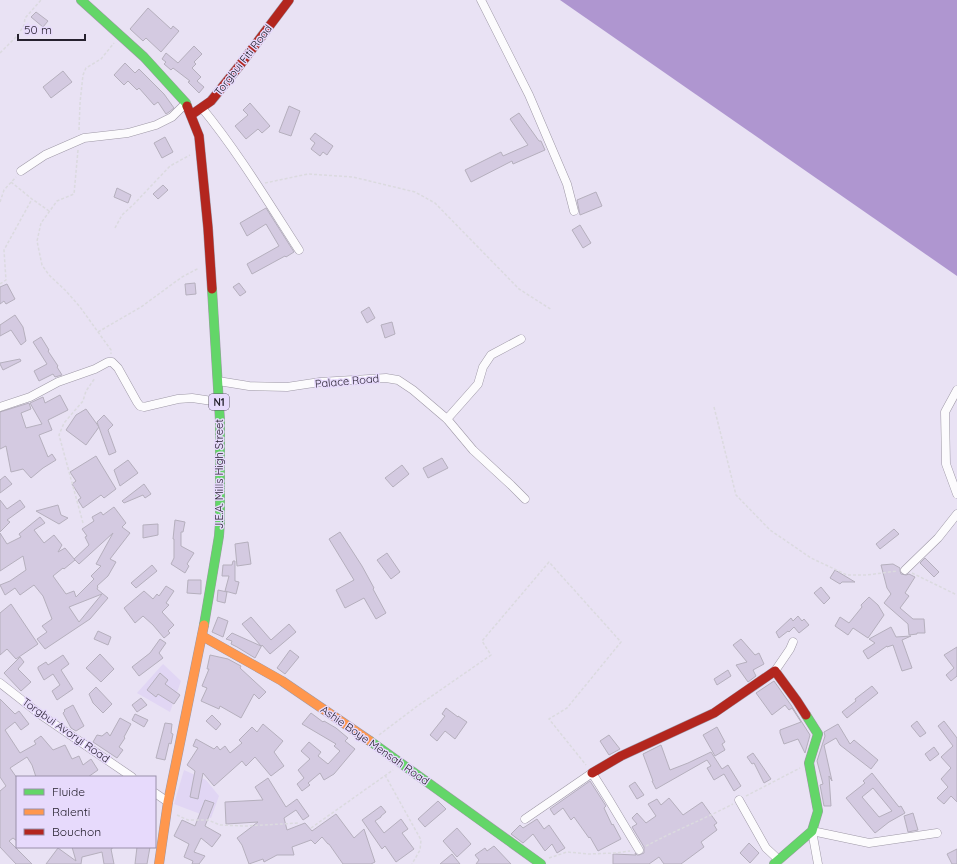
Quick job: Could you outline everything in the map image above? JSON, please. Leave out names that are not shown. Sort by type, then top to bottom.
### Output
[{"type":"main road","name":"J.E.A. Mills High Street","points":[[81,0],[144,57],[186,104],[199,136],[208,228],[219,402],[219,536],[202,636],[168,802],[159,864]]},
{"type":"main road","name":"Torgbui Fiti Road","points":[[191,115],[211,101],[240,65],[288,0]]},
{"type":"main road","name":"Ashie Boye Mensah Road","points":[[202,636],[282,681],[540,863]]},
{"type":"main road","points":[[592,773],[621,756],[714,713],[775,671],[797,701],[818,734],[809,763],[818,811],[812,831],[776,862]]},
{"type":"street","points":[[481,0],[530,95],[567,184],[574,210]]},
{"type":"street","points":[[21,171],[45,155],[84,138],[128,133],[156,126],[172,117],[186,104]]},
{"type":"street","points":[[202,108],[257,185],[298,250]]},
{"type":"street","points":[[447,419],[478,384],[483,367],[491,355],[521,339]]},
{"type":"street","points":[[0,407],[30,397],[58,382],[95,369],[108,362],[112,362],[118,368],[140,406],[144,407],[178,399],[192,398],[219,402]]},
{"type":"street","name":"Palace Road","points":[[218,381],[249,386],[287,386],[320,382],[386,378],[398,380],[447,419],[473,450],[524,499]]},
{"type":"street","points":[[957,390],[945,412],[946,464],[957,494]]},
{"type":"street","points":[[905,570],[938,538],[957,514]]},
{"type":"street","points":[[775,671],[793,642]]},
{"type":"street","name":"Torgbui Avoryi Road","points":[[0,683],[41,715],[131,776]]},
{"type":"street","points":[[525,819],[592,773],[610,800],[639,850]]},
{"type":"street","points":[[156,794],[168,802]]},
{"type":"street","points":[[739,800],[766,848],[776,862]]},
{"type":"street","points":[[818,864],[812,831],[869,843],[937,833]]},
{"type":"path","points":[[0,53],[18,35],[24,25],[25,18],[41,0]]},
{"type":"path","points":[[115,228],[122,215],[170,166],[190,155]]},
{"type":"path","points":[[0,202],[4,190],[21,171]]},
{"type":"path","points":[[257,185],[308,174],[353,177],[414,192],[435,203],[519,289],[552,310]]},
{"type":"path","points":[[11,182],[50,211]]},
{"type":"path","points":[[0,284],[6,280],[4,250],[32,199]]},
{"type":"path","points":[[37,241],[43,268],[76,302],[111,350],[112,362]]},
{"type":"path","points":[[98,332],[140,307],[182,277],[200,267]]},
{"type":"path","points":[[83,523],[60,435],[64,423],[83,401],[86,391],[95,378]]},
{"type":"path","points":[[714,406],[736,495],[770,530],[811,558],[847,575],[867,575],[905,570],[957,595]]},
{"type":"path","points":[[379,735],[491,655],[482,641],[549,562],[621,642],[567,708],[549,719],[592,773]]},
{"type":"path","points":[[540,863],[567,852],[588,854],[639,850],[668,834],[721,810],[809,763]]},
{"type":"path","points":[[311,828],[401,764]]},
{"type":"path","points":[[385,775],[422,840],[420,850],[412,864]]},
{"type":"path","points":[[177,815],[188,820],[208,820],[220,825],[246,826],[299,823]]},
{"type":"shaded area","points":[[560,0],[957,0],[957,276]]},
{"type":"shaded area","points":[[163,664],[181,681],[170,712],[137,693]]},
{"type":"shaded area","points":[[184,770],[206,780],[219,796],[211,818],[174,804]]},
{"type":"building","points":[[148,8],[171,29],[173,26],[179,31],[161,52],[146,38],[143,41],[130,29]]},
{"type":"building","points":[[36,12],[48,21],[43,27],[31,17]]},
{"type":"building","points":[[194,46],[202,54],[194,62],[196,64],[192,68],[201,77],[197,81],[204,87],[199,93],[188,82],[190,81],[173,68],[171,70],[164,64],[166,62],[162,59],[166,53],[178,63]]},
{"type":"building","points":[[125,63],[135,73],[139,69],[164,94],[174,108],[166,114],[158,102],[154,105],[139,88],[137,90],[128,81],[124,85],[114,75]]},
{"type":"building","points":[[63,71],[72,82],[51,98],[43,87]]},
{"type":"building","points":[[250,103],[270,126],[262,133],[258,129],[246,139],[235,126],[248,115],[243,110]]},
{"type":"building","points":[[289,106],[300,111],[291,136],[279,132]]},
{"type":"building","points":[[519,113],[539,141],[541,141],[545,150],[513,164],[512,161],[471,182],[465,170],[501,152],[503,156],[528,145],[510,119]]},
{"type":"building","points":[[315,133],[333,146],[327,155],[323,152],[320,156],[311,149],[315,143],[310,139]]},
{"type":"building","points":[[165,137],[173,152],[162,158],[154,143]]},
{"type":"building","points":[[163,185],[168,190],[158,199],[153,194]]},
{"type":"building","points":[[117,188],[131,195],[128,203],[114,197]]},
{"type":"building","points":[[596,192],[602,206],[580,215],[577,200]]},
{"type":"building","points":[[266,208],[294,252],[252,274],[247,264],[279,246],[266,224],[247,236],[240,223]]},
{"type":"building","points":[[580,225],[591,243],[583,248],[572,230]]},
{"type":"building","points":[[195,283],[196,294],[186,295],[185,284]]},
{"type":"building","points":[[239,283],[246,292],[240,296],[233,287]]},
{"type":"building","points":[[7,284],[15,299],[6,304],[4,301],[0,304],[0,287]]},
{"type":"building","points":[[369,307],[375,318],[367,323],[361,312]]},
{"type":"building","points":[[15,315],[23,327],[26,341],[21,345],[11,330],[0,336],[0,325]]},
{"type":"building","points":[[392,322],[395,334],[385,338],[381,325]]},
{"type":"building","points":[[41,337],[62,375],[55,377],[53,374],[39,381],[34,371],[47,364],[33,342]]},
{"type":"building","points":[[20,359],[21,361],[3,370],[0,364],[0,363]]},
{"type":"building","points":[[60,395],[68,410],[48,420],[52,430],[39,435],[48,457],[52,454],[56,460],[31,478],[23,469],[11,472],[6,446],[0,449],[0,412],[29,403],[31,409],[21,413],[26,428],[42,424],[30,403],[43,397],[45,403]]},
{"type":"building","points":[[86,409],[99,427],[86,445],[66,430],[76,415]]},
{"type":"building","points":[[104,415],[113,425],[108,430],[116,452],[109,455],[97,422]]},
{"type":"building","points":[[96,456],[116,489],[104,498],[101,495],[83,508],[78,500],[81,498],[72,484],[76,481],[70,472]]},
{"type":"building","points":[[442,458],[448,468],[428,478],[423,468]]},
{"type":"building","points":[[128,460],[138,473],[120,486],[114,470]]},
{"type":"building","points":[[402,465],[409,474],[393,487],[385,478]]},
{"type":"building","points":[[5,476],[12,484],[0,493],[0,480]]},
{"type":"building","points":[[144,484],[151,494],[145,498],[143,495],[124,503],[122,501]]},
{"type":"building","points":[[0,500],[7,509],[20,500],[25,507],[7,520],[10,522],[0,532]]},
{"type":"building","points":[[58,505],[61,515],[68,518],[59,524],[36,511]]},
{"type":"building","points":[[114,507],[126,523],[122,527],[130,533],[110,559],[116,562],[108,576],[97,586],[97,589],[108,598],[90,619],[45,649],[37,639],[47,632],[42,626],[52,619],[43,596],[34,585],[20,595],[15,588],[5,595],[0,585],[10,581],[26,570],[23,556],[0,571],[0,533],[7,544],[21,537],[19,534],[40,517],[45,523],[34,530],[44,543],[54,535],[62,545],[58,552],[65,548],[74,559],[89,545],[85,537],[87,536],[82,529],[94,521],[92,517],[101,512],[103,515]],"holes":[[[113,533],[96,564],[101,566],[91,576],[94,579],[76,597],[74,591],[66,594],[53,576],[75,560],[79,564]],[[102,594],[79,622],[69,607]]]},
{"type":"building","points":[[175,520],[185,522],[183,532],[181,532],[181,546],[194,553],[187,564],[189,566],[185,573],[171,564],[174,558],[173,539]]},
{"type":"building","points":[[158,524],[158,535],[143,538],[143,525]]},
{"type":"building","points":[[894,529],[899,534],[880,549],[876,544]]},
{"type":"building","points":[[340,532],[362,566],[386,613],[376,619],[364,598],[345,608],[336,590],[354,580],[329,539]]},
{"type":"building","points":[[248,542],[251,564],[237,566],[235,544]]},
{"type":"building","points":[[387,553],[400,572],[391,579],[377,560]]},
{"type":"building","points":[[925,558],[939,572],[934,577],[920,563]]},
{"type":"building","points":[[233,561],[235,561],[235,581],[239,582],[236,594],[225,591],[229,576],[222,576],[223,565],[232,565]]},
{"type":"building","points":[[893,564],[900,568],[901,574],[909,574],[915,577],[905,593],[909,596],[900,608],[913,619],[924,619],[925,633],[909,635],[908,624],[884,603],[891,594],[887,588],[881,565]]},
{"type":"building","points":[[152,565],[157,571],[136,588],[131,583]]},
{"type":"building","points":[[835,570],[855,582],[842,582],[840,584],[830,578]]},
{"type":"building","points":[[188,580],[201,580],[201,594],[187,593]]},
{"type":"building","points":[[166,586],[174,591],[166,603],[169,605],[162,612],[174,625],[168,631],[170,633],[164,638],[143,616],[135,623],[124,608],[144,591],[153,599],[157,594],[159,596]]},
{"type":"building","points":[[821,587],[830,598],[824,604],[814,593]]},
{"type":"building","points":[[218,590],[227,592],[225,603],[217,601]]},
{"type":"building","points":[[869,597],[878,605],[884,615],[868,638],[853,628],[848,635],[835,626],[840,617],[849,623],[862,607],[861,605]]},
{"type":"building","points":[[11,604],[38,644],[16,659],[7,649],[0,655],[0,613]]},
{"type":"building","points":[[798,616],[802,621],[804,619],[809,625],[799,633],[794,627],[779,638],[776,632],[791,618],[793,621]]},
{"type":"building","points":[[218,617],[228,621],[223,637],[212,632]]},
{"type":"building","points":[[251,617],[271,640],[289,624],[296,632],[270,654],[262,645],[255,658],[231,644],[232,641],[226,639],[232,633],[261,646],[242,624]]},
{"type":"building","points":[[891,627],[896,637],[911,636],[902,640],[912,668],[902,671],[893,645],[887,646],[868,659],[863,651],[875,643],[869,639]]},
{"type":"building","points":[[98,631],[111,637],[108,645],[94,639]]},
{"type":"building","points":[[160,639],[166,643],[159,653],[163,658],[139,676],[132,667],[150,653]]},
{"type":"building","points":[[741,639],[755,655],[759,653],[764,664],[753,670],[756,676],[748,682],[736,665],[747,662],[733,645]]},
{"type":"building","points":[[957,647],[957,676],[951,681],[946,675],[954,668],[944,655]]},
{"type":"building","points":[[290,650],[299,657],[285,674],[277,668]]},
{"type":"building","points":[[100,654],[114,669],[101,682],[86,668]]},
{"type":"building","points":[[63,655],[69,664],[61,670],[73,689],[57,700],[52,691],[60,685],[53,674],[44,680],[38,667],[46,662],[48,665]]},
{"type":"building","points":[[210,655],[228,659],[241,666],[240,668],[266,692],[259,699],[254,694],[241,718],[220,706],[219,709],[201,701],[207,688],[202,686],[209,669],[207,669]]},
{"type":"building","points":[[20,657],[24,662],[18,669],[31,682],[21,691],[4,673]]},
{"type":"building","points":[[728,670],[731,676],[717,685],[714,679]]},
{"type":"building","points":[[160,673],[168,680],[165,684],[180,695],[174,704],[158,694],[156,697],[147,690]]},
{"type":"building","points":[[774,681],[791,705],[810,735],[805,753],[798,739],[784,744],[780,733],[780,730],[801,722],[792,708],[789,710],[785,705],[772,715],[756,693]]},
{"type":"building","points":[[872,686],[878,693],[847,718],[842,712],[856,701],[855,699]]},
{"type":"building","points":[[96,687],[112,704],[103,713],[93,703],[89,694]]},
{"type":"building","points":[[141,698],[147,705],[137,712],[132,705]]},
{"type":"building","points":[[0,699],[15,714],[19,711],[29,724],[21,730],[15,722],[5,730],[20,753],[36,744],[34,741],[41,736],[53,750],[65,745],[72,759],[79,756],[83,765],[91,759],[98,770],[89,776],[36,776],[32,765],[27,757],[10,768],[16,777],[16,840],[13,838],[9,841],[32,864],[16,864],[0,847],[0,791],[6,786],[0,777]]},
{"type":"building","points":[[73,705],[84,726],[76,731],[71,728],[63,713],[65,711],[64,710]]},
{"type":"building","points":[[446,708],[467,722],[455,739],[445,731],[437,741],[430,735],[445,716],[442,714]]},
{"type":"building","points":[[311,713],[323,722],[324,721],[336,728],[348,738],[345,741],[355,749],[334,774],[324,780],[320,773],[308,783],[310,785],[302,791],[297,784],[304,778],[298,770],[310,759],[301,751],[309,742],[321,752],[318,756],[328,764],[340,751],[334,746],[336,744],[302,724]]},
{"type":"building","points":[[135,714],[148,720],[144,727],[132,720]]},
{"type":"building","points":[[212,715],[221,724],[216,730],[206,721]]},
{"type":"building","points":[[120,718],[131,724],[119,747],[123,750],[117,758],[93,742],[97,735],[102,736],[107,732],[110,736]]},
{"type":"building","points":[[917,721],[926,733],[920,737],[911,726]]},
{"type":"building","points":[[944,721],[957,738],[957,802],[951,796],[944,804],[937,798],[948,787],[941,779],[951,768],[941,757],[953,746],[938,726]]},
{"type":"building","points":[[165,723],[172,724],[171,733],[173,734],[165,760],[156,758]]},
{"type":"building","points":[[263,724],[283,741],[274,752],[284,766],[271,776],[255,757],[246,766],[242,761],[214,786],[203,773],[198,799],[190,797],[195,771],[187,765],[198,748],[193,746],[196,739],[214,749],[217,746],[220,750],[225,746],[230,753],[242,743],[239,740],[252,727],[257,732]]},
{"type":"building","points":[[838,724],[850,744],[854,740],[878,760],[871,769],[840,745],[836,738],[824,745],[832,781],[829,776],[831,806],[824,806],[820,785],[823,784],[817,761],[825,736],[824,732]]},
{"type":"building","points":[[717,727],[725,742],[722,744],[725,750],[715,756],[703,735]]},
{"type":"building","points":[[609,735],[620,749],[609,755],[600,741]]},
{"type":"building","points":[[661,745],[670,770],[711,752],[722,769],[728,765],[741,786],[734,791],[724,774],[714,780],[707,768],[711,766],[707,760],[656,789],[643,754]]},
{"type":"building","points":[[934,747],[939,754],[930,761],[925,754]]},
{"type":"building","points":[[753,753],[771,779],[764,783],[754,763],[752,764],[747,757]]},
{"type":"building","points":[[872,773],[899,807],[901,806],[905,813],[889,822],[875,833],[846,798],[865,783],[863,781]],"holes":[[[873,788],[892,811],[879,817],[862,797]]]},
{"type":"building","points":[[268,778],[286,807],[297,799],[309,816],[303,820],[296,810],[284,818],[287,830],[305,823],[312,831],[336,814],[354,838],[364,829],[375,862],[371,864],[343,864],[329,844],[322,837],[315,844],[311,840],[292,847],[294,855],[277,855],[264,862],[263,859],[249,864],[242,845],[237,838],[258,822],[226,824],[225,802],[263,800],[255,787]]},
{"type":"building","points":[[590,781],[606,806],[604,808],[621,839],[598,851],[590,837],[589,838],[574,817],[571,820],[563,808],[554,815],[550,809]]},
{"type":"building","points":[[635,782],[644,795],[637,799],[629,786]]},
{"type":"building","points":[[669,798],[683,815],[702,802],[717,823],[714,825],[717,830],[701,842],[704,847],[681,864],[664,864],[659,857],[649,864],[613,864],[613,854],[636,855],[635,853],[639,855],[644,853],[644,847],[632,827],[637,824],[632,818],[637,813],[646,823],[656,816],[648,804],[657,799],[661,805]]},
{"type":"building","points":[[205,800],[214,803],[205,826],[221,835],[212,847],[201,838],[194,852],[205,856],[199,864],[192,864],[193,861],[184,857],[189,844],[174,836],[182,820],[195,826]]},
{"type":"building","points":[[438,801],[446,809],[425,827],[418,819]]},
{"type":"building","points":[[381,806],[386,812],[375,821],[384,833],[401,819],[408,829],[402,833],[414,849],[396,862],[385,846],[382,849],[362,820]]},
{"type":"building","points":[[913,813],[918,830],[908,832],[904,816]]},
{"type":"building","points":[[537,819],[544,829],[549,825],[565,848],[557,853],[552,844],[545,851],[533,834],[523,843],[511,834],[520,825],[523,828]]},
{"type":"building","points":[[457,828],[471,844],[457,857],[443,841]]},
{"type":"building","points":[[749,843],[759,853],[750,863],[740,853]]},
{"type":"building","points":[[494,846],[511,864],[476,864],[479,860],[475,855],[485,848],[487,851]]},
{"type":"building","points":[[58,848],[76,861],[72,848],[112,848],[114,864],[104,864],[102,852],[82,857],[81,864],[46,864]]},
{"type":"building","points":[[137,848],[150,848],[147,864],[135,864]]},
{"type":"building","points":[[957,849],[957,864],[952,864],[947,854]]},
{"type":"building","points":[[452,854],[460,864],[440,864]]},
{"type":"traffic: fast","points":[[81,0],[144,57],[186,103],[187,106]]},
{"type":"traffic: fast","points":[[204,625],[220,522],[220,421],[212,289]]},
{"type":"traffic: fast","points":[[774,864],[812,831],[818,811],[809,763],[818,734],[806,715]]},
{"type":"traffic: fast","points":[[370,741],[541,864]]},
{"type":"traffic: slow","points":[[159,864],[168,802],[204,625]]},
{"type":"traffic: slow","points":[[202,636],[282,681],[370,741]]},
{"type":"traffic: jam","points":[[191,115],[211,101],[289,0]]},
{"type":"traffic: jam","points":[[187,106],[199,136],[212,289]]},
{"type":"traffic: jam","points":[[592,773],[621,756],[714,713],[775,671],[806,715]]}]
